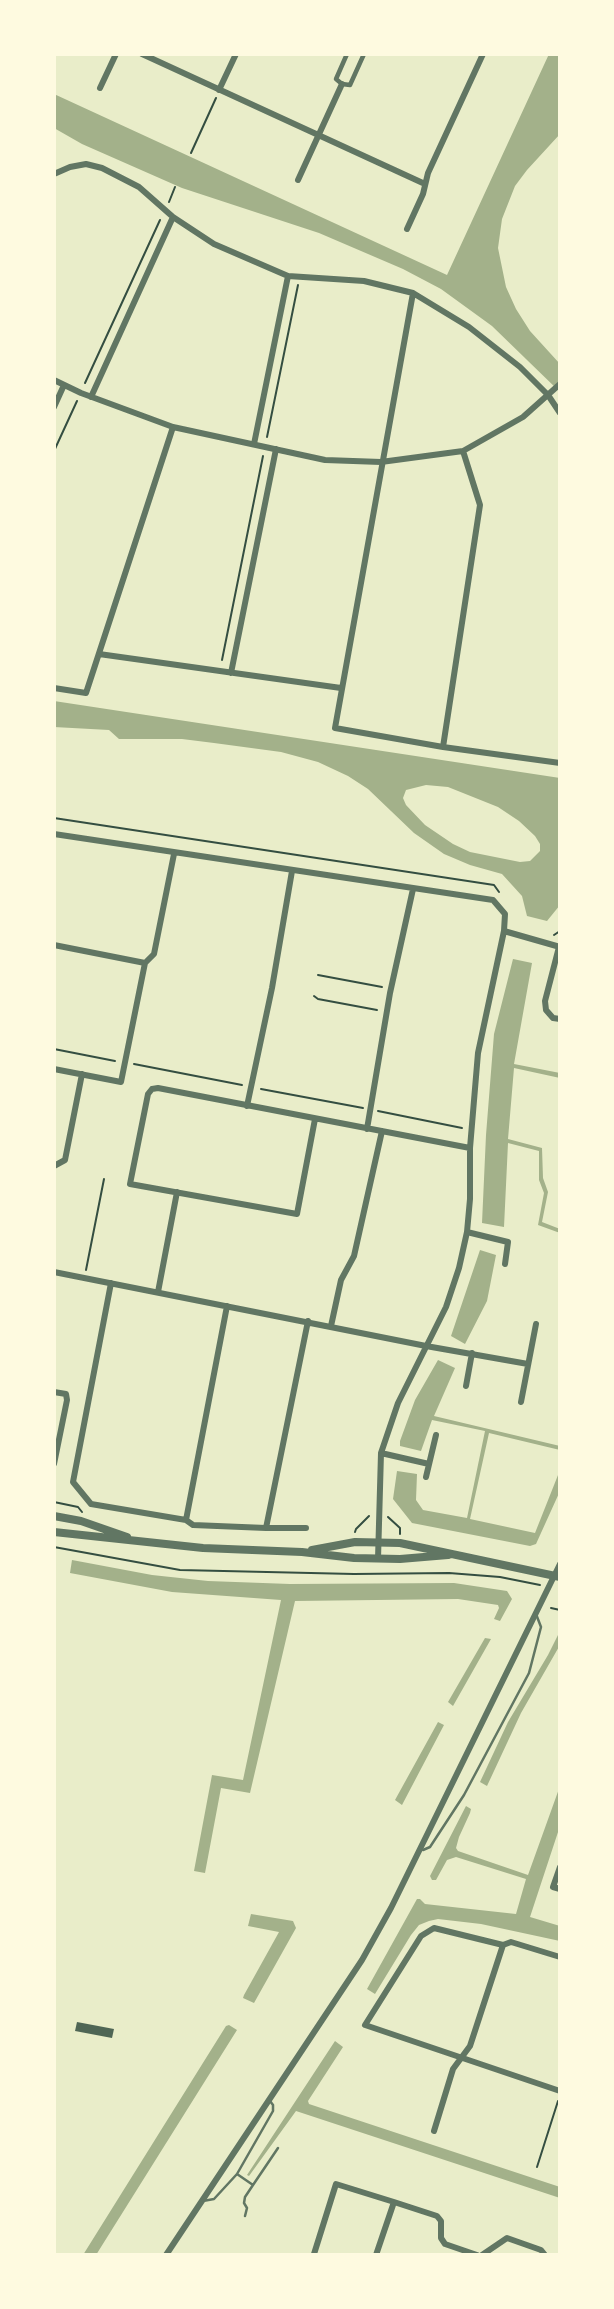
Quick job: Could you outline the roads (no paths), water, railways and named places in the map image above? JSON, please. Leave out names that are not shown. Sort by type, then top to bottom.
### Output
[{"type":"street","points":[[100,88],[116,54]]},
{"type":"street","points":[[142,54],[425,184]]},
{"type":"street","points":[[219,90],[236,54]]},
{"type":"street","points":[[347,54],[335,79],[350,85],[364,54]]},
{"type":"street","points":[[407,229],[428,173],[483,54]]},
{"type":"street","points":[[298,180],[342,83]]},
{"type":"street","points":[[55,172],[86,164],[102,168],[139,187],[173,217],[214,244],[288,276],[364,281],[413,293],[470,327],[520,367],[560,413]]},
{"type":"street","points":[[91,397],[173,217]]},
{"type":"street","points":[[254,444],[288,276]]},
{"type":"street","points":[[413,293],[335,728],[443,747],[560,763]]},
{"type":"street","points":[[54,380],[91,397],[173,427],[325,460],[381,462],[463,451],[523,417],[558,386]]},
{"type":"street","points":[[54,407],[64,385]]},
{"type":"street","points":[[54,688],[86,693],[173,427]]},
{"type":"street","points":[[231,673],[275,449]]},
{"type":"street","points":[[443,747],[480,505],[463,451]]},
{"type":"street","points":[[99,654],[341,688]]},
{"type":"street","points":[[54,834],[493,900],[506,914],[478,1054],[471,1130],[467,1232],[446,1307],[398,1403],[382,1453],[378,1559]]},
{"type":"street","points":[[54,1069],[121,1082],[145,963],[154,954],[174,853]]},
{"type":"street","points":[[247,1106],[292,871]]},
{"type":"street","points":[[367,1129],[391,989],[412,889]]},
{"type":"street","points":[[504,931],[559,947],[545,1001],[546,1010],[553,1018],[560,1019]]},
{"type":"street","points":[[54,945],[145,963]]},
{"type":"street","points":[[54,1166],[65,1160],[82,1074]]},
{"type":"street","points":[[315,1119],[297,1214],[131,1184],[148,1094],[152,1089],[158,1088],[470,1148]]},
{"type":"street","points":[[331,1326],[341,1280],[354,1256],[382,1132]]},
{"type":"street","points":[[158,1292],[177,1192]]},
{"type":"street","points":[[467,1232],[508,1242],[505,1264]]},
{"type":"street","points":[[54,1272],[528,1364]]},
{"type":"street","points":[[111,1283],[73,1482],[91,1504],[186,1520],[193,1525],[306,1528]]},
{"type":"street","points":[[186,1520],[227,1306]]},
{"type":"street","points":[[266,1528],[308,1321]]},
{"type":"street","points":[[521,1402],[536,1324]]},
{"type":"street","points":[[466,1386],[472,1353]]},
{"type":"street","points":[[54,1392],[66,1394],[67,1401],[54,1464]]},
{"type":"street","points":[[426,1477],[436,1435]]},
{"type":"street","points":[[382,1453],[429,1464]]},
{"type":"street","points":[[136,1541],[81,1521],[55,1516],[54,1532],[78,1537],[378,1559],[448,1555]]},
{"type":"street","points":[[302,1552],[355,1542],[400,1543],[560,1577]]},
{"type":"street","points":[[166,2255],[362,1960],[560,1564]]},
{"type":"street","points":[[556,1888],[560,1867]]},
{"type":"street","points":[[560,1957],[511,1942],[503,1945],[434,1928],[421,1936],[365,2025],[560,2091]]},
{"type":"street","points":[[434,2131],[453,2069],[470,2046],[503,1945]]},
{"type":"street","points":[[315,2254],[336,2184],[437,2216],[441,2238],[445,2244],[480,2255],[508,2238],[541,2250],[545,2255]]},
{"type":"street","points":[[376,2255],[394,2202]]},
{"type":"lane","points":[[416,1853],[430,1847],[464,1795],[529,1674],[541,1627],[536,1613]]},
{"type":"lane","points":[[203,2201],[214,2199],[237,2174],[273,2111],[269,2100]]},
{"type":"lane","points":[[245,2216],[245,2197],[278,2148]]},
{"type":"lane","points":[[237,2174],[253,2185]]}]
